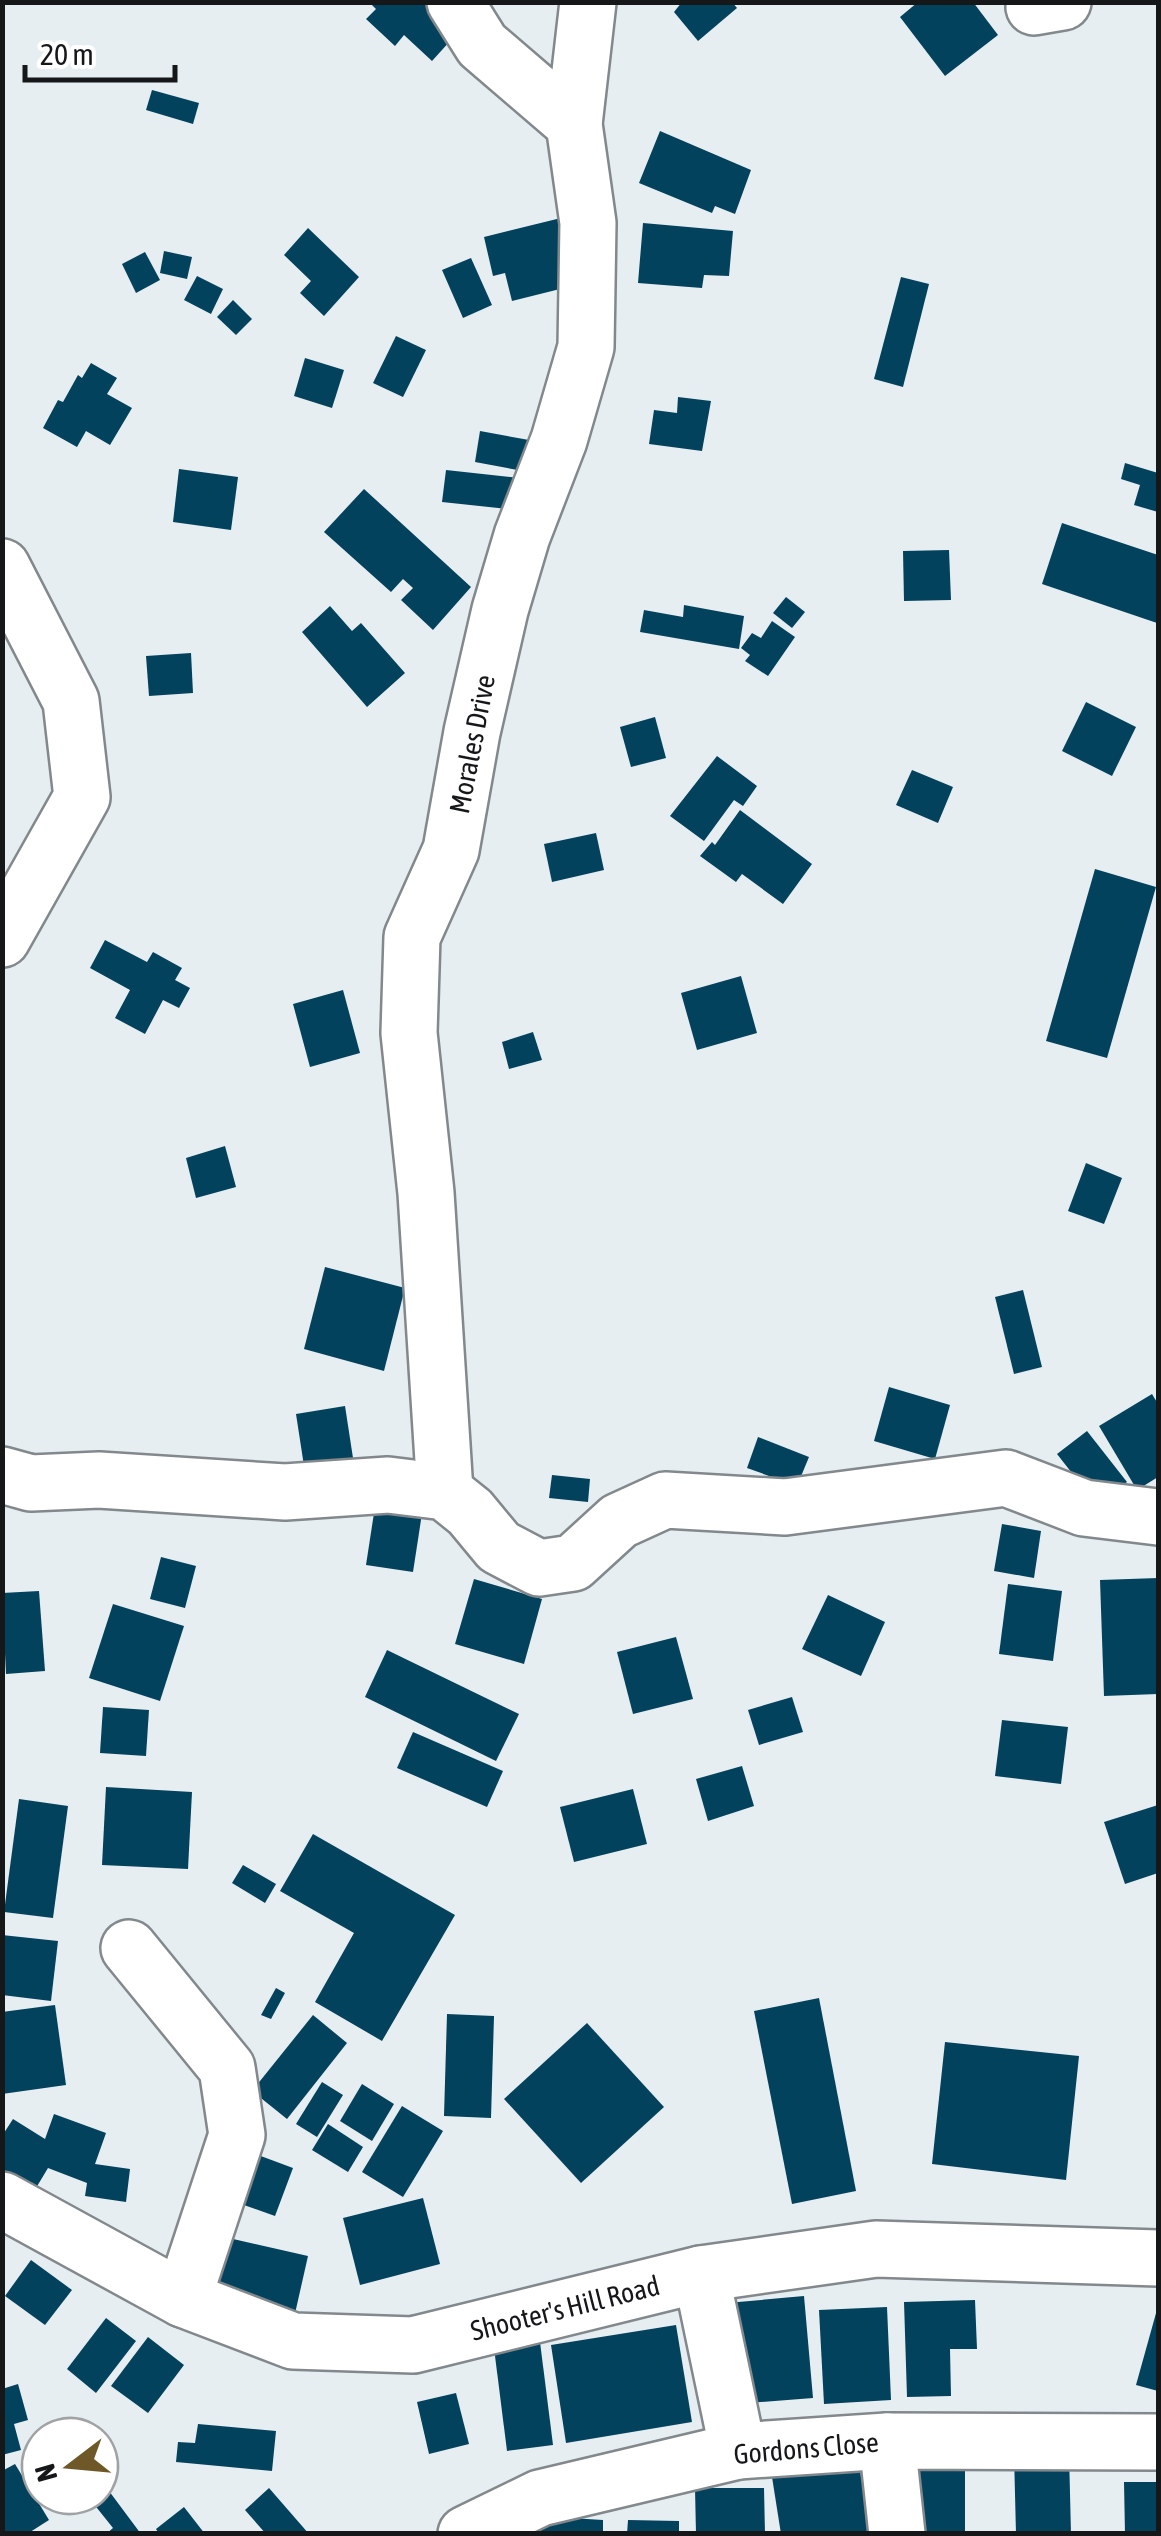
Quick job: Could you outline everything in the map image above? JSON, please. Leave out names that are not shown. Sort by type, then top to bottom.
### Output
[{"type":"street","points":[[455,2],[482,44],[574,124]]},
{"type":"street","name":"Morales Drive","points":[[445,1492],[426,1193],[409,1033],[412,937],[451,850],[472,732],[500,610],[522,536],[559,440],[586,347],[588,224],[574,124],[588,2]]},
{"type":"street","points":[[2,567],[71,700],[82,797],[2,939]]},
{"type":"street","points":[[2,1475],[30,1483],[99,1480],[285,1492],[388,1485],[445,1492],[470,1512],[499,1547],[539,1568],[573,1563],[619,1521],[665,1500],[785,1506],[1006,1478],[1084,1508],[1158,1516]]},
{"type":"street","points":[[129,1948],[227,2068],[236,2112],[237,2135],[182,2299]]},
{"type":"street","name":"Shooter's Hill Road","points":[[2,2200],[182,2299],[293,2341],[413,2344],[701,2274],[876,2249],[1158,2258]]},
{"type":"street","points":[[701,2274],[738,2452]]},
{"type":"street","points":[[887,2441],[897,2534]]},
{"type":"street","name":"Gordons Close","points":[[466,2534],[540,2498],[738,2452],[887,2441],[1158,2442]]},
{"type":"building","points":[[369,2],[432,2],[461,29],[432,61],[404,35],[395,46],[366,19],[376,9]]},
{"type":"building","points":[[682,2],[732,2],[737,8],[698,41],[674,12]]},
{"type":"building","points":[[918,2],[973,2],[998,35],[945,76],[900,17]]},
{"type":"building","points":[[152,90],[199,103],[193,124],[146,110]]},
{"type":"building","points":[[660,131],[751,170],[735,214],[715,206],[712,213],[639,183]]},
{"type":"building","points":[[565,217],[580,284],[512,301],[505,273],[493,276],[484,237]]},
{"type":"building","points":[[643,223],[733,231],[729,276],[704,275],[702,288],[638,283]]},
{"type":"building","points":[[308,228],[359,277],[324,316],[300,293],[311,281],[284,255]]},
{"type":"building","points":[[164,251],[192,257],[187,279],[160,273]]},
{"type":"building","points":[[145,252],[160,280],[136,293],[122,264]]},
{"type":"building","points":[[471,258],[492,305],[463,318],[442,270]]},
{"type":"building","points":[[197,276],[223,289],[211,314],[184,300]]},
{"type":"building","points":[[901,277],[929,284],[903,387],[874,379]]},
{"type":"building","points":[[233,300],[252,319],[236,335],[217,317]]},
{"type":"building","points":[[396,336],[426,350],[403,397],[373,383]]},
{"type":"building","points":[[305,358],[344,370],[332,408],[294,396]]},
{"type":"building","points":[[91,363],[117,378],[107,394],[132,408],[110,445],[86,431],[77,447],[43,428],[58,400],[63,402],[78,375],[82,378]]},
{"type":"building","points":[[678,397],[711,401],[702,451],[649,444],[654,410],[677,413]]},
{"type":"building","points":[[480,431],[529,440],[523,471],[475,462]]},
{"type":"building","points":[[1125,463],[1158,473],[1158,512],[1134,505],[1140,485],[1121,479]]},
{"type":"building","points":[[179,469],[238,477],[231,530],[173,522]]},
{"type":"building","points":[[446,470],[520,478],[517,510],[442,502]]},
{"type":"building","points":[[364,489],[471,587],[433,630],[401,600],[413,588],[403,579],[391,592],[324,532]]},
{"type":"building","points":[[1062,523],[1158,555],[1157,623],[1042,584]]},
{"type":"building","points":[[949,550],[951,600],[904,601],[903,551]]},
{"type":"building","points":[[786,597],[805,612],[792,628],[773,613]]},
{"type":"building","points":[[684,605],[744,616],[739,649],[640,632],[644,610],[683,617]]},
{"type":"building","points":[[330,606],[352,631],[361,623],[405,673],[367,707],[302,632]]},
{"type":"building","points":[[772,621],[795,637],[768,676],[745,661],[750,655],[741,648],[752,633],[761,638]]},
{"type":"building","points":[[191,653],[193,693],[149,696],[146,656]]},
{"type":"building","points":[[1086,702],[1136,727],[1112,776],[1062,751]]},
{"type":"building","points":[[655,717],[666,758],[631,767],[620,727]]},
{"type":"building","points":[[717,756],[757,786],[743,806],[734,800],[704,841],[670,816]]},
{"type":"building","points":[[912,770],[953,787],[938,823],[896,805]]},
{"type":"building","points":[[740,810],[812,864],[783,904],[742,874],[736,882],[700,856],[712,842],[715,845]]},
{"type":"building","points":[[596,833],[604,870],[552,882],[544,844]]},
{"type":"building","points":[[1095,869],[1156,887],[1107,1058],[1046,1041]]},
{"type":"building","points":[[105,940],[147,962],[153,952],[182,968],[175,980],[190,988],[179,1008],[163,1000],[145,1034],[115,1018],[130,990],[90,968]]},
{"type":"building","points":[[741,976],[757,1033],[697,1050],[681,993]]},
{"type":"building","points":[[343,990],[360,1053],[310,1067],[293,1004]]},
{"type":"building","points":[[533,1032],[542,1060],[509,1069],[502,1042]]},
{"type":"building","points":[[225,1146],[236,1187],[196,1198],[186,1158]]},
{"type":"building","points":[[1086,1163],[1122,1178],[1104,1224],[1068,1211]]},
{"type":"building","points":[[325,1267],[405,1288],[384,1371],[304,1349]]},
{"type":"building","points":[[1023,1290],[1042,1367],[1014,1374],[995,1297]]},
{"type":"building","points":[[889,1387],[950,1405],[935,1459],[874,1441]]},
{"type":"building","points":[[1152,1394],[1158,1404],[1158,1477],[1137,1490],[1099,1426]]},
{"type":"building","points":[[345,1406],[353,1458],[304,1466],[296,1414]]},
{"type":"building","points":[[1087,1431],[1127,1482],[1097,1505],[1057,1454]]},
{"type":"building","points":[[758,1437],[809,1457],[797,1486],[747,1468]]},
{"type":"building","points":[[552,1475],[590,1479],[588,1502],[549,1498]]},
{"type":"building","points":[[376,1500],[423,1507],[413,1572],[366,1565]]},
{"type":"building","points":[[1002,1524],[1041,1531],[1034,1578],[994,1571]]},
{"type":"building","points":[[161,1557],[196,1566],[185,1608],[150,1599]]},
{"type":"building","points":[[1158,1578],[1158,1694],[1104,1696],[1100,1580]]},
{"type":"building","points":[[474,1579],[542,1599],[524,1664],[455,1644]]},
{"type":"building","points":[[1008,1584],[1062,1591],[1053,1661],[999,1654]]},
{"type":"building","points":[[39,1591],[45,1671],[6,1674],[2,1593]]},
{"type":"building","points":[[828,1595],[885,1622],[861,1676],[802,1649]]},
{"type":"building","points":[[113,1604],[184,1626],[160,1701],[89,1678]]},
{"type":"building","points":[[676,1637],[693,1699],[633,1714],[617,1652]]},
{"type":"building","points":[[387,1650],[519,1714],[496,1761],[365,1697]]},
{"type":"building","points":[[792,1697],[803,1732],[759,1745],[748,1710]]},
{"type":"building","points":[[103,1707],[149,1710],[146,1756],[100,1753]]},
{"type":"building","points":[[1002,1720],[1068,1727],[1061,1784],[995,1776]]},
{"type":"building","points":[[413,1732],[503,1771],[487,1807],[397,1768]]},
{"type":"building","points":[[742,1766],[754,1806],[708,1821],[696,1779]]},
{"type":"building","points":[[106,1787],[192,1792],[188,1869],[102,1865]]},
{"type":"building","points":[[633,1789],[647,1844],[574,1862],[560,1807]]},
{"type":"building","points":[[19,1799],[68,1806],[53,1918],[4,1912]]},
{"type":"building","points":[[1158,1805],[1158,1873],[1125,1884],[1104,1822]]},
{"type":"building","points":[[313,1834],[455,1915],[382,2041],[315,2002],[354,1933],[280,1891]]},
{"type":"building","points":[[243,1865],[276,1884],[265,1903],[232,1883]]},
{"type":"building","points":[[2,1935],[58,1941],[51,2001],[2,1995]]},
{"type":"building","points":[[276,1988],[285,1993],[271,2019],[261,2015]]},
{"type":"building","points":[[819,1998],[856,2191],[792,2204],[754,2011]]},
{"type":"building","points":[[55,2005],[66,2085],[2,2094],[2,2012]]},
{"type":"building","points":[[447,2014],[494,2016],[491,2118],[444,2116]]},
{"type":"building","points":[[313,2015],[347,2043],[287,2119],[252,2091]]},
{"type":"building","points":[[587,2023],[664,2107],[581,2183],[504,2099]]},
{"type":"building","points":[[945,2042],[1079,2056],[1066,2180],[932,2164]]},
{"type":"building","points":[[322,2082],[343,2095],[317,2137],[296,2124]]},
{"type":"building","points":[[362,2084],[394,2104],[372,2141],[340,2121]]},
{"type":"building","points":[[402,2106],[443,2131],[403,2197],[362,2172]]},
{"type":"building","points":[[54,2114],[106,2133],[95,2164],[130,2169],[126,2202],[85,2196],[87,2183],[48,2168],[33,2193],[2,2174],[2,2136],[13,2119],[45,2139]]},
{"type":"building","points":[[328,2124],[363,2147],[348,2172],[312,2150]]},
{"type":"building","points":[[239,2148],[293,2168],[275,2216],[221,2197]]},
{"type":"building","points":[[423,2198],[440,2264],[360,2285],[343,2218]]},
{"type":"building","points":[[207,2233],[308,2256],[294,2318],[193,2295]]},
{"type":"building","points":[[31,2260],[72,2290],[45,2325],[5,2296]]},
{"type":"building","points":[[804,2296],[813,2398],[735,2404],[727,2303]]},
{"type":"building","points":[[975,2300],[977,2349],[950,2349],[951,2396],[907,2397],[904,2302]]},
{"type":"building","points":[[1158,2306],[1158,2391],[1136,2385]]},
{"type":"building","points":[[887,2307],[891,2400],[824,2404],[819,2310]]},
{"type":"building","points":[[106,2318],[136,2341],[96,2393],[67,2369]]},
{"type":"building","points":[[676,2325],[692,2422],[566,2443],[551,2345]]},
{"type":"building","points":[[148,2337],[184,2365],[148,2413],[111,2386]]},
{"type":"building","points":[[540,2342],[553,2445],[507,2451],[494,2348]]},
{"type":"building","points":[[18,2384],[27,2416],[20,2416],[20,2422],[14,2424],[20,2450],[2,2455],[2,2389]]},
{"type":"building","points":[[456,2393],[469,2444],[429,2454],[417,2402]]},
{"type":"building","points":[[198,2424],[276,2431],[272,2471],[176,2462],[178,2442],[195,2443]]},
{"type":"building","points":[[902,2443],[965,2444],[965,2534],[902,2534]]},
{"type":"building","points":[[1069,2453],[1071,2534],[1016,2534],[1014,2454]]},
{"type":"building","points":[[15,2464],[20,2472],[20,2516],[47,2516],[49,2520],[27,2534],[2,2534],[2,2471]]},
{"type":"building","points":[[859,2464],[870,2534],[781,2534],[772,2477]]},
{"type":"building","points":[[1124,2482],[1158,2482],[1158,2534],[1125,2534]]},
{"type":"building","points":[[269,2488],[309,2534],[266,2534],[245,2510]]},
{"type":"building","points":[[695,2488],[764,2488],[765,2534],[696,2534]]},
{"type":"building","points":[[120,2506],[141,2534],[106,2534],[113,2528],[103,2516],[120,2516]]},
{"type":"building","points":[[184,2507],[205,2534],[159,2534],[156,2529]]},
{"type":"building","points":[[538,2516],[603,2520],[603,2534],[537,2534]]},
{"type":"building","points":[[628,2520],[679,2521],[679,2534],[627,2534]]}]
